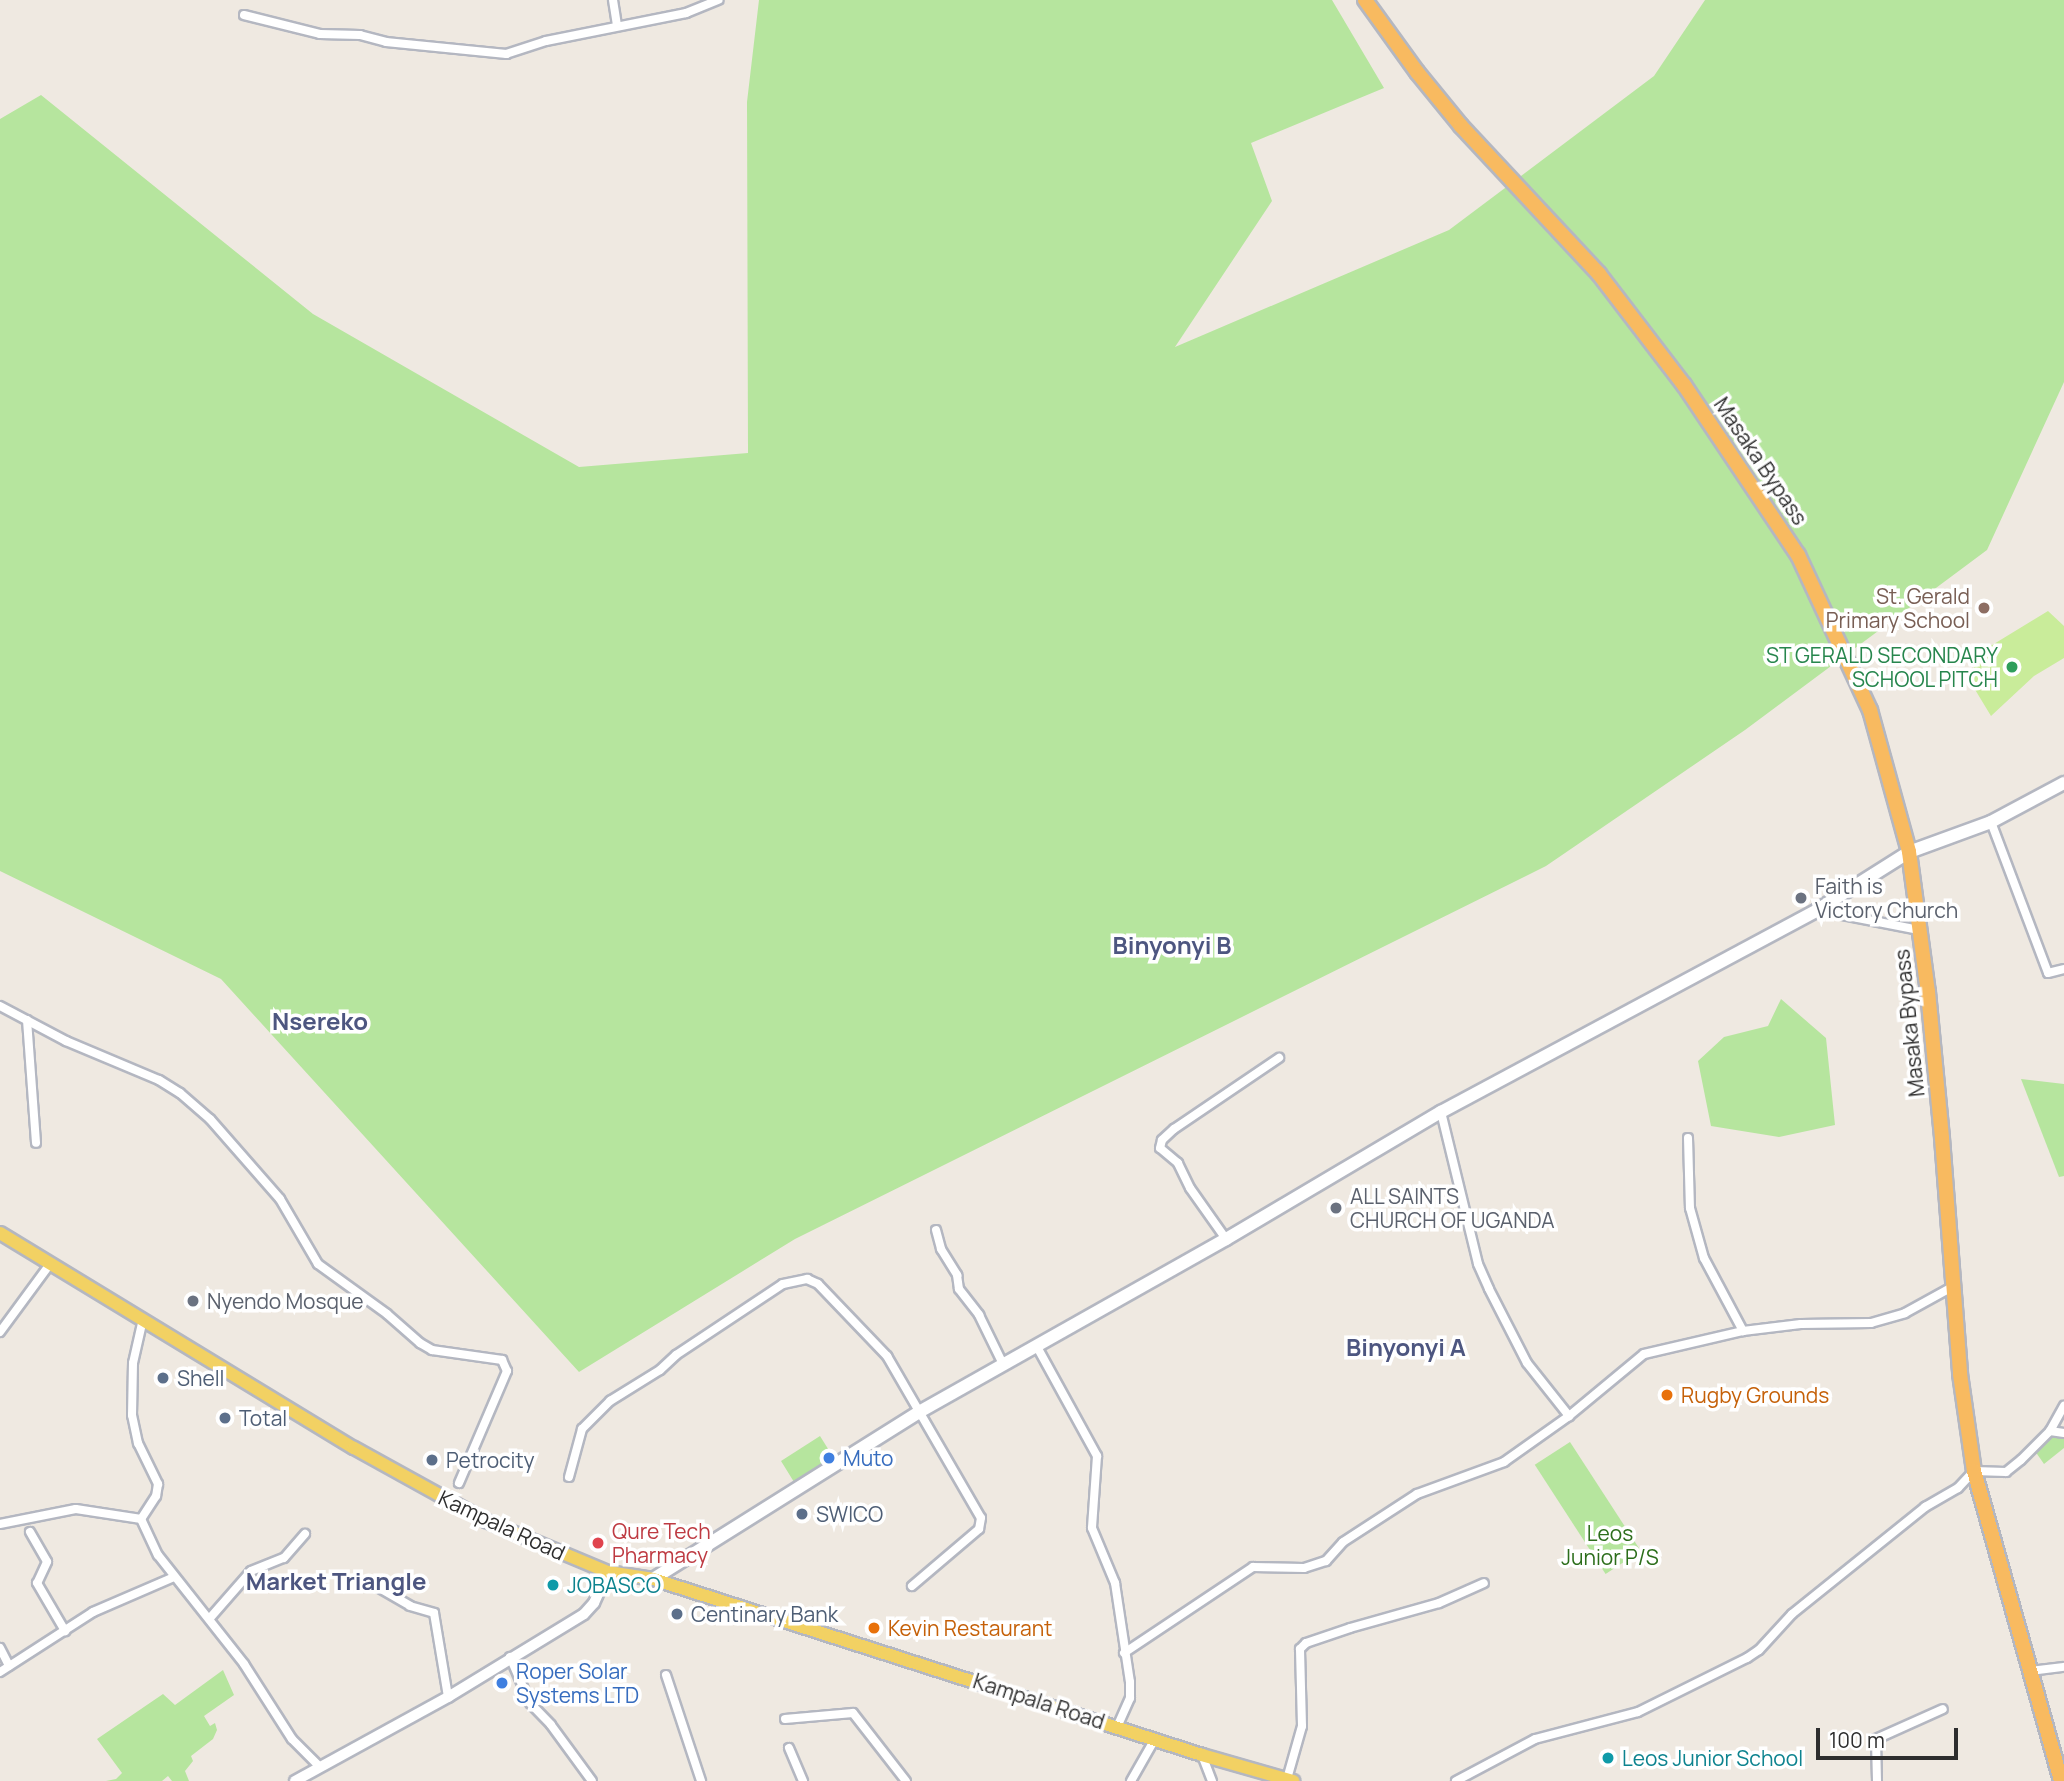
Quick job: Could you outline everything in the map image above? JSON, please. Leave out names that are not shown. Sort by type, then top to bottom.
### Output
[{"type":"highway","name":"Masaka Bypass","points":[[1365,0],[1417,72],[1461,126],[1598,274],[1684,384],[1791,545],[1871,710],[1909,852],[1942,1138],[1960,1374],[1974,1471],[2061,1781]]},
{"type":"main road","points":[[653,1579],[919,1412],[1226,1239],[1441,1112],[1817,910],[1909,852],[1991,822],[2064,782]]},
{"type":"main road","name":"Kampala Road","points":[[0,1233],[434,1494],[486,1521],[608,1572],[653,1579],[1202,1755],[1290,1780]]},
{"type":"street","points":[[613,0],[617,26]]},
{"type":"street","points":[[244,15],[320,34],[360,36],[493,54],[515,53],[546,41],[686,13],[718,0]]},
{"type":"street","points":[[1991,822],[2048,973],[2064,969]]},
{"type":"street","points":[[1817,910],[1919,930]]},
{"type":"street","points":[[0,1006],[159,1080],[180,1093],[210,1119],[281,1199],[318,1264],[387,1314],[419,1343],[432,1350],[502,1360],[507,1371],[459,1483]]},
{"type":"street","points":[[27,1020],[36,1143]]},
{"type":"street","points":[[1226,1239],[1190,1188],[1178,1163],[1160,1148],[1162,1140],[1179,1124],[1279,1058]]},
{"type":"street","points":[[1441,1112],[1478,1264],[1527,1363],[1569,1416]]},
{"type":"street","points":[[1688,1138],[1690,1208],[1704,1258],[1743,1331]]},
{"type":"street","points":[[936,1230],[942,1249],[957,1275],[959,1289],[979,1315],[1003,1364]]},
{"type":"street","points":[[0,1332],[50,1264]]},
{"type":"street","points":[[569,1477],[582,1429],[602,1408],[660,1370],[710,1331],[783,1284],[807,1279],[818,1284],[887,1356],[981,1518],[981,1524],[912,1586]]},
{"type":"street","points":[[1124,1654],[1253,1567],[1304,1568],[1326,1561],[1343,1542],[1417,1494],[1504,1462],[1569,1416],[1644,1354],[1743,1331],[1801,1324],[1871,1323],[1905,1313],[1954,1286]]},
{"type":"street","points":[[141,1519],[156,1496],[158,1484],[138,1443],[132,1415],[134,1363],[143,1319]]},
{"type":"street","points":[[1037,1345],[1097,1456],[1092,1528],[1115,1583],[1130,1698],[1118,1727]]},
{"type":"street","points":[[1456,1781],[1535,1739],[1638,1712],[1747,1658],[1792,1614],[1925,1507],[1958,1489],[1974,1471],[2006,1472],[2050,1431],[2064,1406]]},
{"type":"street","points":[[2050,1431],[2064,1433]]},
{"type":"street","points":[[0,1524],[76,1509],[141,1519]]},
{"type":"street","points":[[141,1519],[158,1555],[244,1664],[292,1740],[319,1766]]},
{"type":"street","points":[[30,1532],[47,1562],[37,1583],[65,1631]]},
{"type":"street","points":[[209,1618],[251,1571],[284,1559],[305,1534]]},
{"type":"street","points":[[295,1781],[448,1697],[584,1614],[594,1603],[608,1572]]},
{"type":"street","points":[[0,1672],[93,1612],[174,1577]]},
{"type":"street","points":[[1290,1780],[1302,1726],[1300,1649],[1306,1643],[1350,1628],[1439,1604],[1484,1583]]},
{"type":"street","points":[[376,1586],[410,1606],[434,1613],[448,1697]]},
{"type":"street","points":[[0,1648],[9,1666]]},
{"type":"street","points":[[510,1657],[530,1703],[551,1725],[592,1781]]},
{"type":"street","points":[[2029,1671],[2064,1667]]},
{"type":"street","points":[[666,1675],[701,1781]]},
{"type":"street","points":[[1877,1781],[1876,1739],[1943,1709]]},
{"type":"street","points":[[785,1719],[853,1713],[906,1781]]},
{"type":"street","points":[[1131,1781],[1155,1739]]},
{"type":"street","points":[[789,1748],[803,1781]]},
{"type":"street","points":[[1202,1755],[1212,1781]]},
{"type":"green space","points":[[759,0],[1332,0],[1384,88],[1251,143],[1272,201],[1175,347],[1449,230],[1654,76],[1705,0],[2064,0],[2064,382],[1987,550],[1745,730],[1546,866],[795,1239],[579,1372],[221,979],[0,871],[0,119],[41,95],[313,314],[579,467],[748,453],[747,102]]},
{"type":"green space","name":"ST GERALD SECONDARY SCHOOL PITCH","points":[[2048,611],[2064,626],[2064,658],[2034,676],[1991,716],[1968,678],[1984,650]]},
{"type":"green space","points":[[1781,999],[1826,1038],[1835,1125],[1779,1137],[1711,1126],[1698,1061],[1724,1037],[1768,1026]]},
{"type":"green space","points":[[2021,1079],[2064,1084],[2064,1176],[2059,1177]]},
{"type":"green space","points":[[2051,1435],[2064,1438],[2064,1448],[2044,1464],[2035,1451]]},
{"type":"green space","points":[[820,1436],[830,1452],[822,1458],[825,1463],[794,1482],[781,1461]]},
{"type":"green space","name":"Leos Junior P/S","points":[[1570,1442],[1641,1551],[1606,1574],[1535,1465]]},
{"type":"green space","points":[[223,1670],[234,1695],[204,1716],[210,1726],[215,1723],[217,1730],[213,1739],[191,1756],[193,1761],[185,1771],[189,1781],[172,1781],[168,1776],[162,1781],[106,1781],[116,1779],[122,1773],[97,1739],[163,1694],[175,1705]]},
{"type":"place","name":"St. Gerald Primary School","points":[[1984,608]]},
{"type":"place","name":"ST GERALD SECONDARY SCHOOL PITCH","points":[[2012,667]]},
{"type":"place","name":"Faith is Victory Church","points":[[1801,898]]},
{"type":"place","name":"ALL SAINTS CHURCH OF UGANDA","points":[[1336,1208]]},
{"type":"place","name":"Nyendo Mosque","points":[[193,1301]]},
{"type":"place","name":"Shell","points":[[163,1378]]},
{"type":"place","name":"Rugby Grounds","points":[[1667,1395]]},
{"type":"place","name":"Total","points":[[225,1418]]},
{"type":"place","name":"Muto","points":[[829,1458]]},
{"type":"place","name":"Petrocity","points":[[432,1460]]},
{"type":"place","name":"SWICO","points":[[802,1514]]},
{"type":"place","name":"Qure Tech Pharmacy","points":[[598,1543]]},
{"type":"place","name":"JOBASCO","points":[[553,1585]]},
{"type":"place","name":"Centinary Bank","points":[[677,1614]]},
{"type":"place","name":"Kevin Restaurant","points":[[874,1628]]},
{"type":"place","name":"Roper Solar Systems LTD","points":[[502,1683]]},
{"type":"place","name":"Leos Junior School","points":[[1608,1758]]},
{"type":"district","name":"Binyonyi B","points":[[1172,945]]},
{"type":"district","name":"Nsereko","points":[[320,1021]]},
{"type":"district","name":"Binyonyi A","points":[[1406,1347]]},
{"type":"district","name":"Market Triangle","points":[[336,1581]]}]
